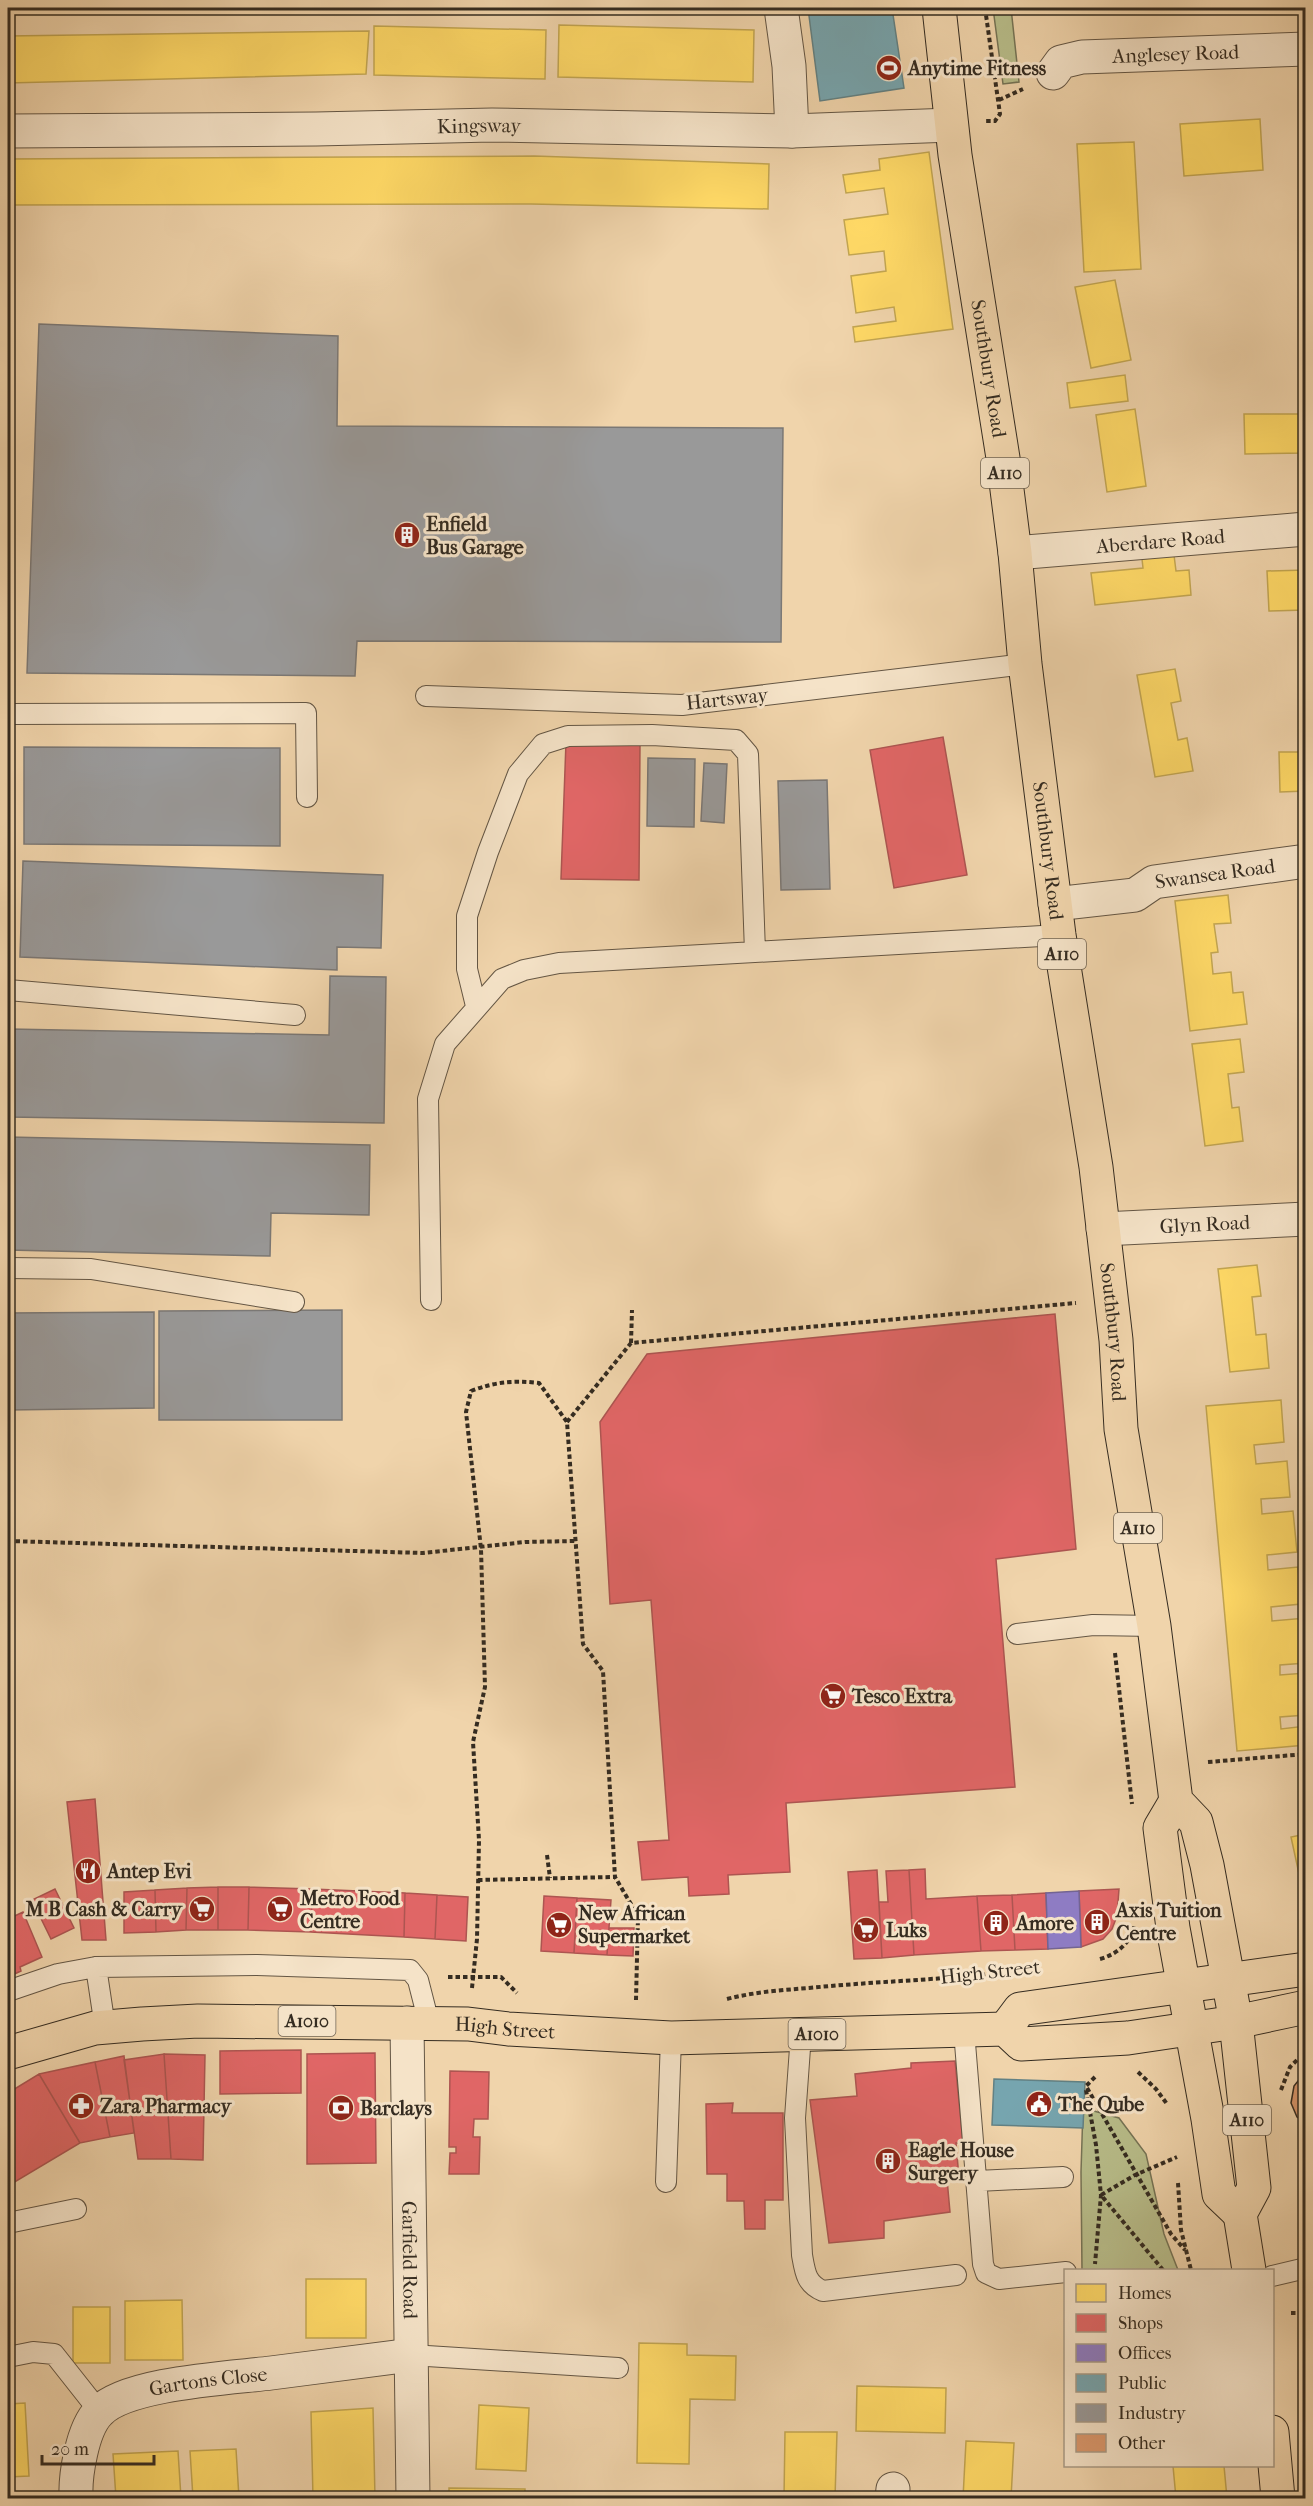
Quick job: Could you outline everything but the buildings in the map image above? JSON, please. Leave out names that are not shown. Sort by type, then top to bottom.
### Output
[{"type":"main road","name":"Southbury Road","points":[[939,8],[951,125],[1003,458],[1015,553],[1025,664],[1057,919],[1089,1115],[1116,1340],[1121,1429],[1154,1626],[1176,1801]]},
{"type":"main road","points":[[1192,2029],[1173,1928],[1160,1828],[1176,1801],[1196,1822],[1209,1874],[1236,2022]]},
{"type":"main road","name":"High Street","points":[[8,2053],[54,2038],[105,2026],[198,2021],[468,2024],[508,2029],[671,2038],[1005,2029],[1020,2009],[1305,1969]]},
{"type":"main road","points":[[1005,2029],[1021,2044],[1128,2038],[1236,2022],[1305,2007]]},
{"type":"main road","name":"A110","points":[[1192,2029],[1219,2194],[1240,2214],[1254,2187],[1236,2022]]},
{"type":"main road","points":[[1240,2214],[1249,2269]]},
{"type":"main road","points":[[1274,2454],[1278,2499]]},
{"type":"street","points":[[781,8],[789,66],[792,131]]},
{"type":"street","name":"Anglesey Road","points":[[1053,73],[1061,63],[1082,57],[1305,49]]},
{"type":"street","name":"Kingsway","points":[[8,131],[316,129],[492,125],[792,131],[951,125]]},
{"type":"street","name":"Aberdare Road","points":[[1015,553],[1305,529]]},
{"type":"street","name":"Swansea Road","points":[[1057,919],[1136,894],[1154,882],[1305,861]]},
{"type":"street","name":"Glyn Road","points":[[1103,1229],[1305,1219]]},
{"type":"street","name":"Garfield Road","points":[[413,2499],[411,2355],[418,2023]]},
{"type":"street","name":"Gartons Close","points":[[99,2411],[120,2399],[161,2387],[411,2355]]},
{"type":"street","points":[[76,2499],[75,2479],[89,2427],[99,2411]]},
{"type":"lane","name":"Hartsway","points":[[426,696],[681,705],[1025,664]]},
{"type":"lane","points":[[8,714],[306,713],[307,797]]},
{"type":"lane","points":[[476,1006],[466,969],[467,916],[488,852],[518,774],[543,744],[568,736],[652,735],[736,740],[748,754],[755,952]]},
{"type":"lane","points":[[431,1300],[428,1098],[445,1044],[502,979],[524,970],[559,963],[755,952],[1057,919]]},
{"type":"lane","points":[[8,990],[295,1015]]},
{"type":"lane","points":[[8,1268],[91,1269],[294,1302]]},
{"type":"lane","points":[[1017,1634],[1093,1626],[1154,1626]]},
{"type":"lane","points":[[8,1991],[58,1974],[96,1967],[257,1965],[410,1970],[418,1980],[418,2023]]},
{"type":"lane","points":[[96,1967],[105,2026]]},
{"type":"lane","points":[[964,2031],[983,2264],[986,2273],[999,2279],[1064,2272]]},
{"type":"lane","points":[[801,2034],[795,2118],[802,2255],[806,2277],[813,2287],[823,2291],[956,2275]]},
{"type":"lane","points":[[666,2182],[671,2038]]},
{"type":"lane","points":[[977,2181],[1063,2177]]},
{"type":"lane","points":[[8,2223],[76,2209]]},
{"type":"lane","points":[[1274,2276],[1305,2268]]},
{"type":"lane","points":[[8,2357],[33,2352],[54,2354],[99,2411]]},
{"type":"lane","points":[[411,2355],[618,2368]]},
{"type":"path","points":[[985,8],[1000,114]]},
{"type":"path","points":[[631,1343],[1068,1303]]},
{"type":"path","points":[[567,1422],[631,1343],[632,1311]]},
{"type":"path","points":[[470,1999],[477,1939],[479,1840],[473,1742],[485,1687],[481,1549],[466,1412],[471,1391],[491,1383],[512,1380],[539,1383],[567,1422],[583,1644],[603,1671],[615,1877],[638,1916],[635,2010]]},
{"type":"path","points":[[8,1541],[423,1553],[481,1549],[525,1542],[576,1541]]},
{"type":"path","points":[[1115,1645],[1134,1815]]},
{"type":"path","points":[[1204,1763],[1305,1754]]},
{"type":"path","points":[[547,1855],[550,1878]]},
{"type":"path","points":[[478,1880],[615,1877]]},
{"type":"path","points":[[1103,1959],[1123,1947],[1133,1931]]},
{"type":"path","points":[[1123,1947],[1123,1953]]},
{"type":"path","name":"High Street","points":[[749,1994],[852,1984],[978,1976],[1022,1970]]},
{"type":"path","points":[[447,1977],[491,1976]]},
{"type":"path","points":[[1281,2090],[1290,2067],[1305,2051]]},
{"type":"path","points":[[1135,2070],[1156,2089],[1168,2106]]},
{"type":"path","points":[[1086,2086],[1099,2073]]},
{"type":"path","points":[[1086,2086],[1135,2175],[1171,2234],[1185,2250]]},
{"type":"path","points":[[1086,2086],[1096,2145],[1101,2195],[1094,2269]]},
{"type":"path","points":[[1101,2195],[1135,2175],[1177,2157]]},
{"type":"path","points":[[1101,2195],[1161,2269]]},
{"type":"path","points":[[1179,2200],[1181,2230],[1190,2269]]},
{"type":"path","points":[[1291,2313],[1305,2313]]},
{"type":"green space","points":[[993,8],[1011,8],[1019,82],[1003,84]]},
{"type":"green space","points":[[1083,2108],[1119,2118],[1146,2154],[1164,2234],[1178,2269],[1082,2269]]},
{"type":"place","name":"Anytime Fitness","points":[[889,68]]},
{"type":"place","name":"Enfield Bus Garage","points":[[407,535]]},
{"type":"place","name":"Tesco Extra","points":[[833,1696]]},
{"type":"place","name":"Antep Evi","points":[[88,1871]]},
{"type":"place","name":"M B Cash & Carry","points":[[202,1909]]},
{"type":"place","name":"Metro Food Centre","points":[[280,1909]]},
{"type":"place","name":"Axis Tuition Centre","points":[[1097,1922]]},
{"type":"place","name":"Amore","points":[[996,1923]]},
{"type":"place","name":"New African Supermarket","points":[[559,1925]]},
{"type":"place","name":"Luks","points":[[866,1930]]},
{"type":"place","name":"The Qube","points":[[1039,2104]]},
{"type":"place","name":"Zara Pharmacy","points":[[81,2106]]},
{"type":"place","name":"Barclays","points":[[341,2108]]},
{"type":"place","name":"Eagle House Surgery","points":[[888,2161]]}]
